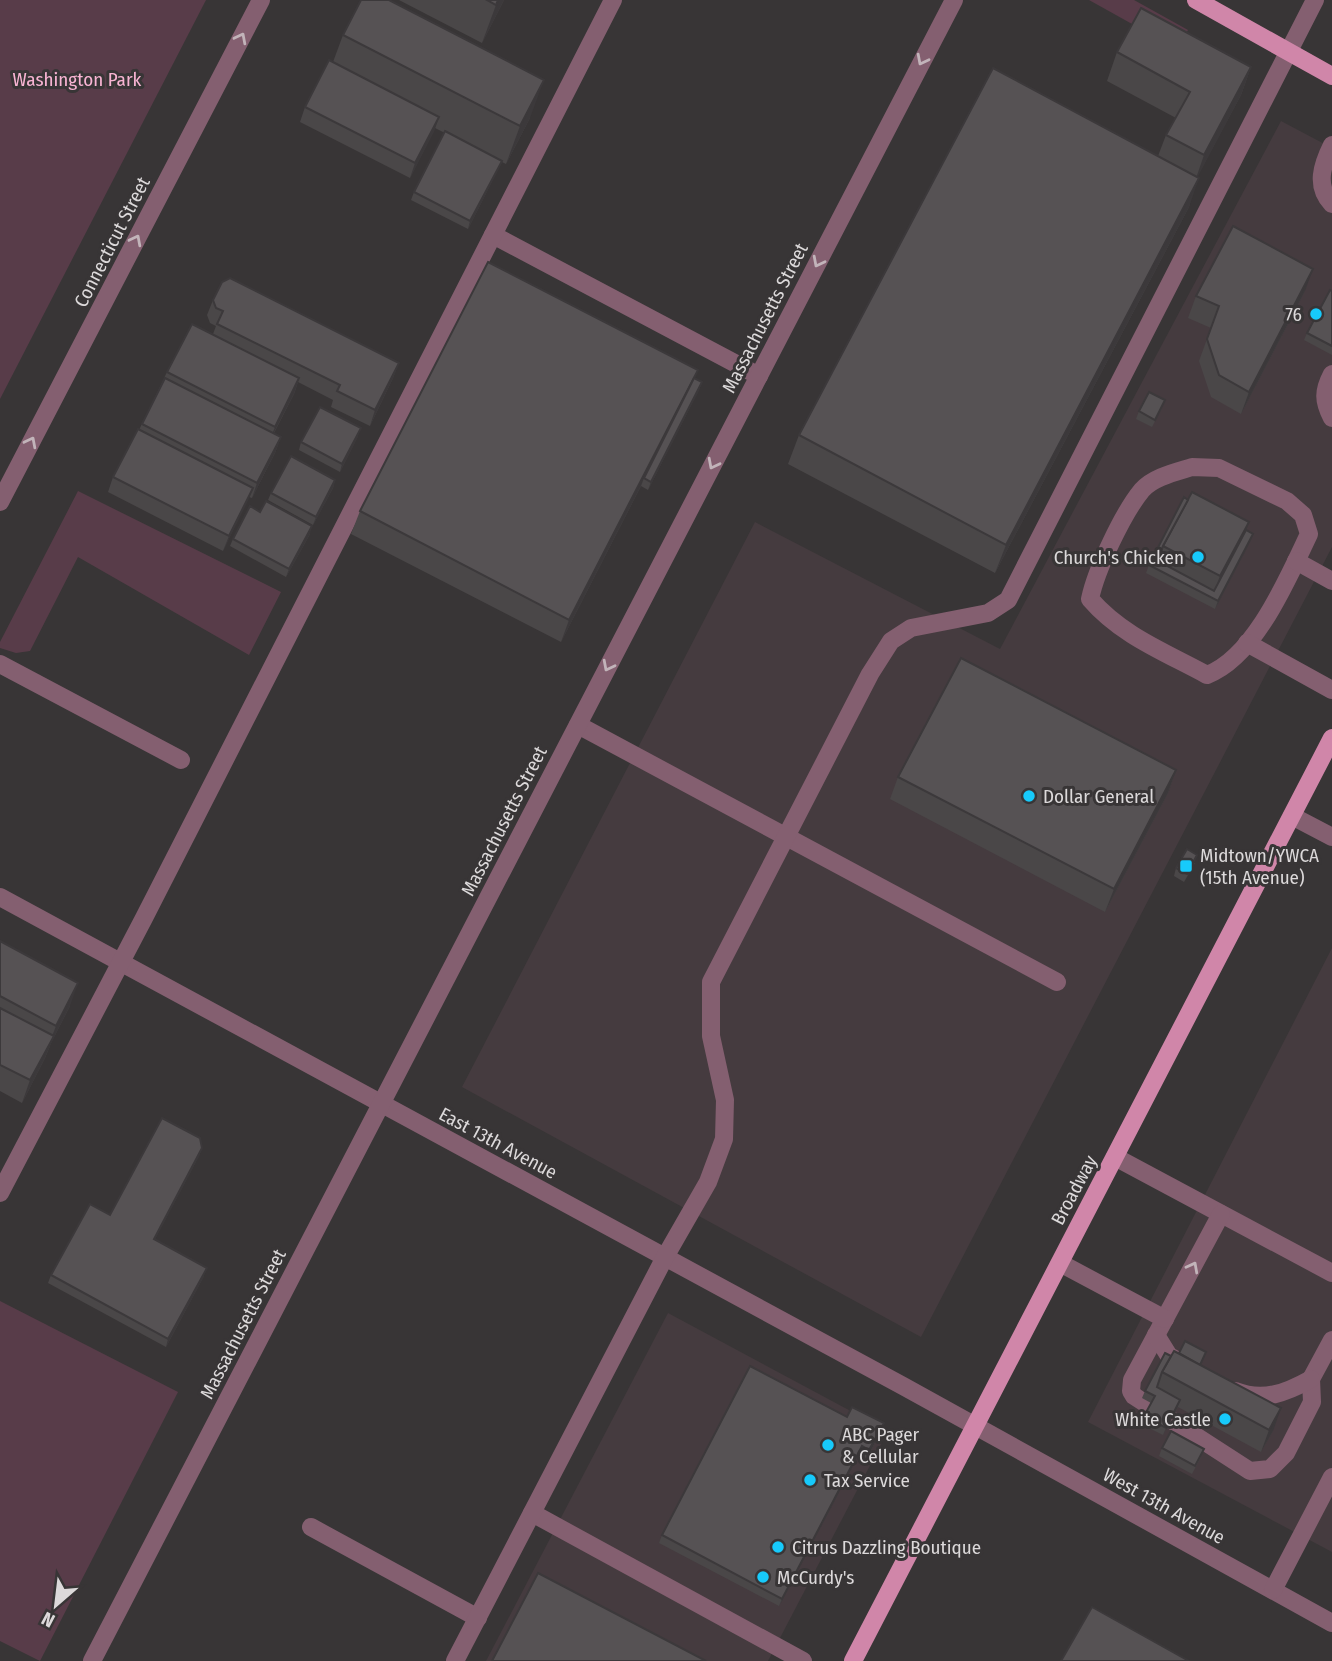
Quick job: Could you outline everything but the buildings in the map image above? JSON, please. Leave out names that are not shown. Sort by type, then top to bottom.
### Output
[{"type":"main road","points":[[1196,0],[1332,75]]},
{"type":"main road","name":"Broadway","points":[[853,1661],[1332,738]]},
{"type":"street","name":"Connecticut Street","points":[[0,502],[261,0]]},
{"type":"street","points":[[0,1193],[613,0]]},
{"type":"street","points":[[455,1661],[665,1257],[708,1182],[724,1139],[725,1100],[711,1036],[711,982],[870,674],[891,641],[911,628],[988,613],[1008,600],[1315,0]]},
{"type":"street","name":"Massachusetts Street","points":[[92,1661],[951,1]]},
{"type":"street","points":[[1332,145],[1320,181],[1324,196],[1332,204]]},
{"type":"street","points":[[493,234],[759,376]]},
{"type":"street","points":[[1332,374],[1324,390],[1326,406],[1332,418]]},
{"type":"street","points":[[1192,467],[1219,468],[1287,501],[1303,515],[1309,534],[1296,561],[1247,643],[1221,669],[1206,675],[1119,627],[1090,600],[1096,571],[1143,489],[1167,475],[1192,467]]},
{"type":"street","points":[[1296,561],[1332,581]]},
{"type":"street","points":[[1247,643],[1332,690]]},
{"type":"street","points":[[0,664],[181,760]]},
{"type":"street","points":[[578,725],[1057,982]]},
{"type":"street","points":[[1292,816],[1332,837]]},
{"type":"street","name":"East 13th Avenue","points":[[0,897],[975,1426]]},
{"type":"street","points":[[1115,1157],[1332,1273]]},
{"type":"street","points":[[1221,1214],[1132,1380],[1134,1396],[1250,1471],[1270,1469],[1279,1463],[1312,1402],[1311,1380],[1332,1340]]},
{"type":"street","points":[[1060,1264],[1161,1327],[1169,1356],[1251,1397],[1283,1394],[1311,1380]]},
{"type":"street","name":"West 13th Avenue","points":[[975,1426],[1332,1623]]},
{"type":"street","points":[[1273,1590],[1332,1477]]},
{"type":"street","points":[[532,1513],[803,1661]]},
{"type":"street","points":[[311,1527],[478,1618]]},
{"type":"shaded area","points":[[1281,121],[1332,148],[1332,547],[921,1337],[462,1087],[755,522],[1000,649]]},
{"type":"shaded area","points":[[1332,948],[1332,1552],[1088,1422]]},
{"type":"shaded area","points":[[668,1313],[888,1431],[768,1661],[486,1661]]},
{"type":"green space","name":"Washington Park","points":[[0,0],[206,0],[0,399]]},
{"type":"green space","points":[[1089,0],[1134,0],[1188,30],[1177,49]]},
{"type":"green space","points":[[78,491],[281,592],[249,655],[78,557],[30,651],[16,653],[0,648],[0,642]]},
{"type":"green space","points":[[0,1301],[178,1392],[40,1661],[0,1641]]},
{"type":"place","name":"76","points":[[1316,314]]},
{"type":"place","name":"Church's Chicken","points":[[1198,557]]},
{"type":"place","name":"Dollar General","points":[[1029,796]]},
{"type":"place","name":"Midtown/YWCA (15th Avenue)","points":[[1186,866]]},
{"type":"place","name":"White Castle","points":[[1225,1419]]},
{"type":"place","name":"ABC Pager & Cellular","points":[[828,1445]]},
{"type":"place","name":"Tax Service","points":[[810,1480]]},
{"type":"place","name":"Citrus Dazzling Boutique","points":[[778,1547]]},
{"type":"place","name":"McCurdy's","points":[[763,1577]]}]
